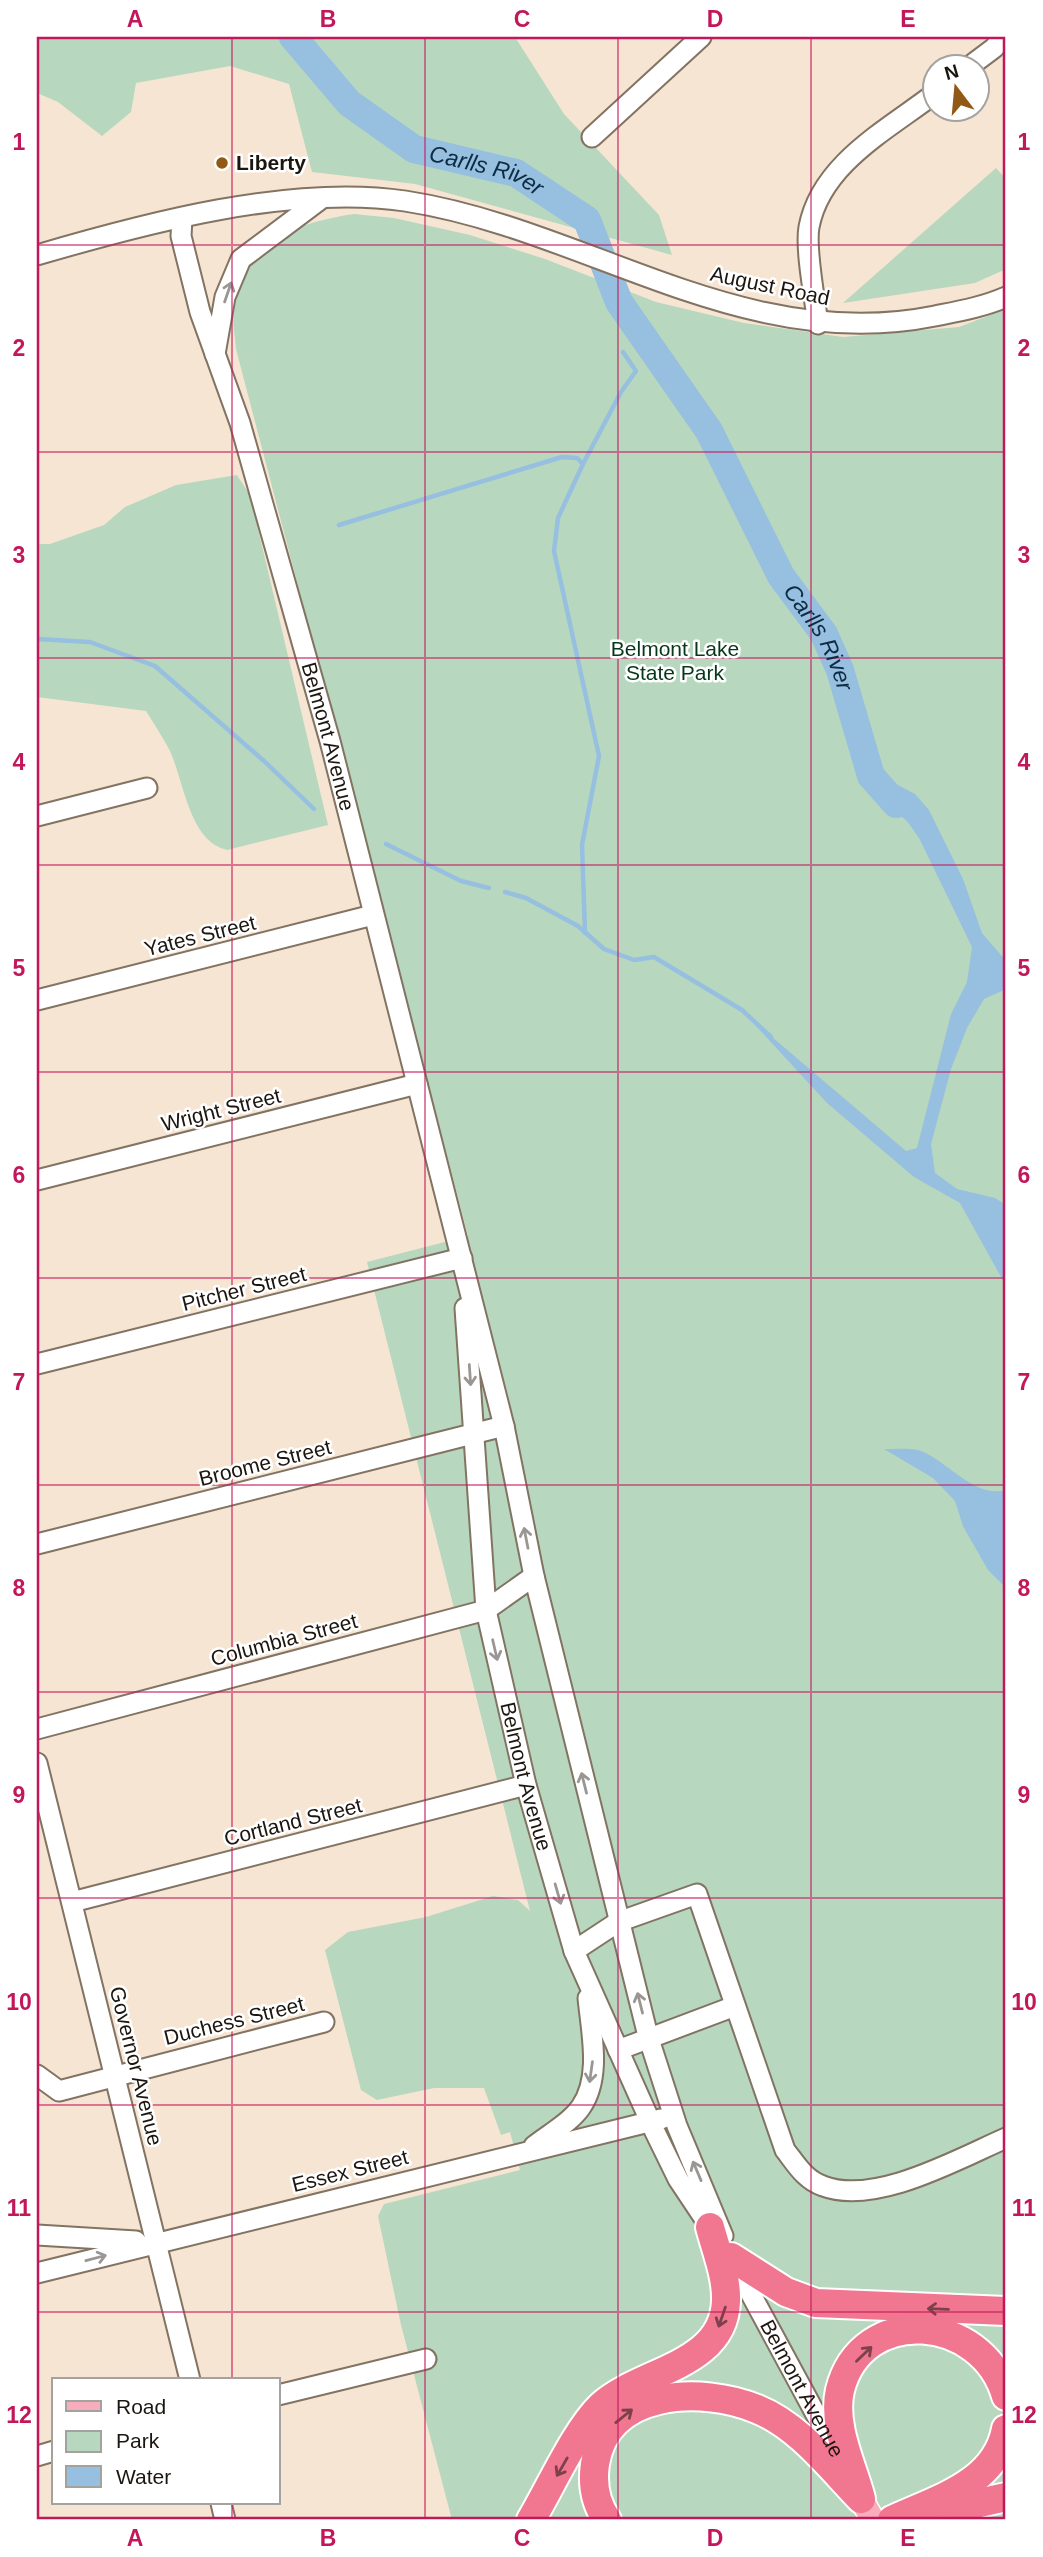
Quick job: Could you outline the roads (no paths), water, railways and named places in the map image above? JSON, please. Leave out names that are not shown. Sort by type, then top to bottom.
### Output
[{"type":"highway","points":[[531,2520],[594,2413],[622,2390],[692,2358],[715,2334],[726,2301],[710,2227]]},
{"type":"highway","points":[[731,2257],[786,2292],[816,2304],[1006,2311]]},
{"type":"highway","points":[[867,2510],[842,2435],[838,2404],[840,2391],[851,2367],[874,2344],[915,2329],[950,2333],[985,2356],[996,2370],[1006,2396]]},
{"type":"highway","points":[[607,2520],[597,2497],[593,2477],[600,2446],[613,2425],[630,2410],[651,2401],[677,2397],[720,2398],[759,2410],[798,2435],[867,2510]]},
{"type":"highway","points":[[892,2520],[979,2476],[998,2456],[1006,2429]]},
{"type":"highway","points":[[899,2520],[1006,2497]]},
{"type":"street","points":[[986,52],[1003,37]]},
{"type":"street","points":[[592,137],[696,38]]},
{"type":"street","points":[[818,324],[808,229],[820,193],[843,164],[920,105]]},
{"type":"street","name":"August Road","points":[[37,255],[182,219],[283,199],[405,201],[457,212],[738,307],[818,324],[903,323],[985,306],[1006,297]]},
{"type":"street","points":[[215,359],[225,297],[241,259],[321,199]]},
{"type":"street","name":"Belmont Avenue","points":[[182,219],[181,236],[215,359],[240,423],[330,741],[504,1426],[534,1576],[648,2036],[674,2115],[731,2257],[867,2510]]},
{"type":"street","points":[[37,816],[147,788]]},
{"type":"street","name":"Yates Street","points":[[37,1000],[373,915]]},
{"type":"street","name":"Wright Street","points":[[37,1180],[417,1084]]},
{"type":"street","name":"Belmont Avenue","points":[[462,1258],[486,1610],[526,1785],[574,1951],[678,2179],[731,2257]]},
{"type":"street","name":"Pitcher Street","points":[[37,1364],[462,1258]]},
{"type":"street","name":"Broome Street","points":[[37,1544],[504,1426]]},
{"type":"street","name":"Columbia Street","points":[[37,1729],[486,1610],[534,1576]]},
{"type":"street","name":"Governor Avenue","points":[[37,1763],[189,2378]]},
{"type":"street","name":"Cortland Street","points":[[72,1902],[526,1785]]},
{"type":"street","points":[[574,1951],[618,1922],[697,1894],[785,2150],[802,2173],[821,2186],[844,2192],[876,2189],[930,2171],[1006,2138]]},
{"type":"street","points":[[528,2150],[569,2120],[581,2107],[589,2091],[593,2055],[587,1979]]},
{"type":"street","points":[[618,2050],[648,2036],[735,2006]]},
{"type":"street","name":"Duchess Street","points":[[37,2075],[60,2091],[324,2022]]},
{"type":"street","name":"Essex Street","points":[[37,2273],[674,2115]]},
{"type":"street","points":[[37,2235],[155,2243]]},
{"type":"street","points":[[280,2395],[426,2359]]},
{"type":"water","points":[[878,775],[915,794],[929,810],[963,879],[982,933],[1006,961],[1006,994],[1004,990],[984,999],[967,1028],[951,1069],[931,1144],[935,1173],[957,1189],[995,1198],[1006,1205],[1006,1286],[960,1203],[914,1177],[827,1103],[746,1015],[906,1151],[917,1148],[951,1014],[967,982],[972,947],[919,838],[907,821],[872,792],[864,780]]},
{"type":"water","points":[[884,1449],[918,1450],[982,1489],[1006,1490],[1006,1588],[988,1570],[963,1526],[955,1501],[933,1478]]},
{"type":"waterway","name":"Carlls River","points":[[293,37],[349,103],[414,149],[516,173],[587,220],[619,302],[709,431],[781,576],[824,634],[840,670],[871,776],[896,804]]},
{"type":"waterway","points":[[583,464],[621,392],[636,371],[623,352]]},
{"type":"waterway","points":[[339,525],[562,457],[577,458],[583,464],[558,518],[554,551],[599,756],[582,845],[585,933]]},
{"type":"waterway","points":[[37,639],[90,642],[155,666],[264,761],[314,809]]},
{"type":"waterway","points":[[386,844],[461,881],[489,888]]},
{"type":"waterway","points":[[505,892],[526,898],[578,926],[604,949],[634,960],[654,957],[742,1010],[771,1037]]},
{"type":"place","name":"Liberty","points":[[222,163]]},
{"type":"park label","name":"Belmont Lake State Park","points":[[675,661]]}]
